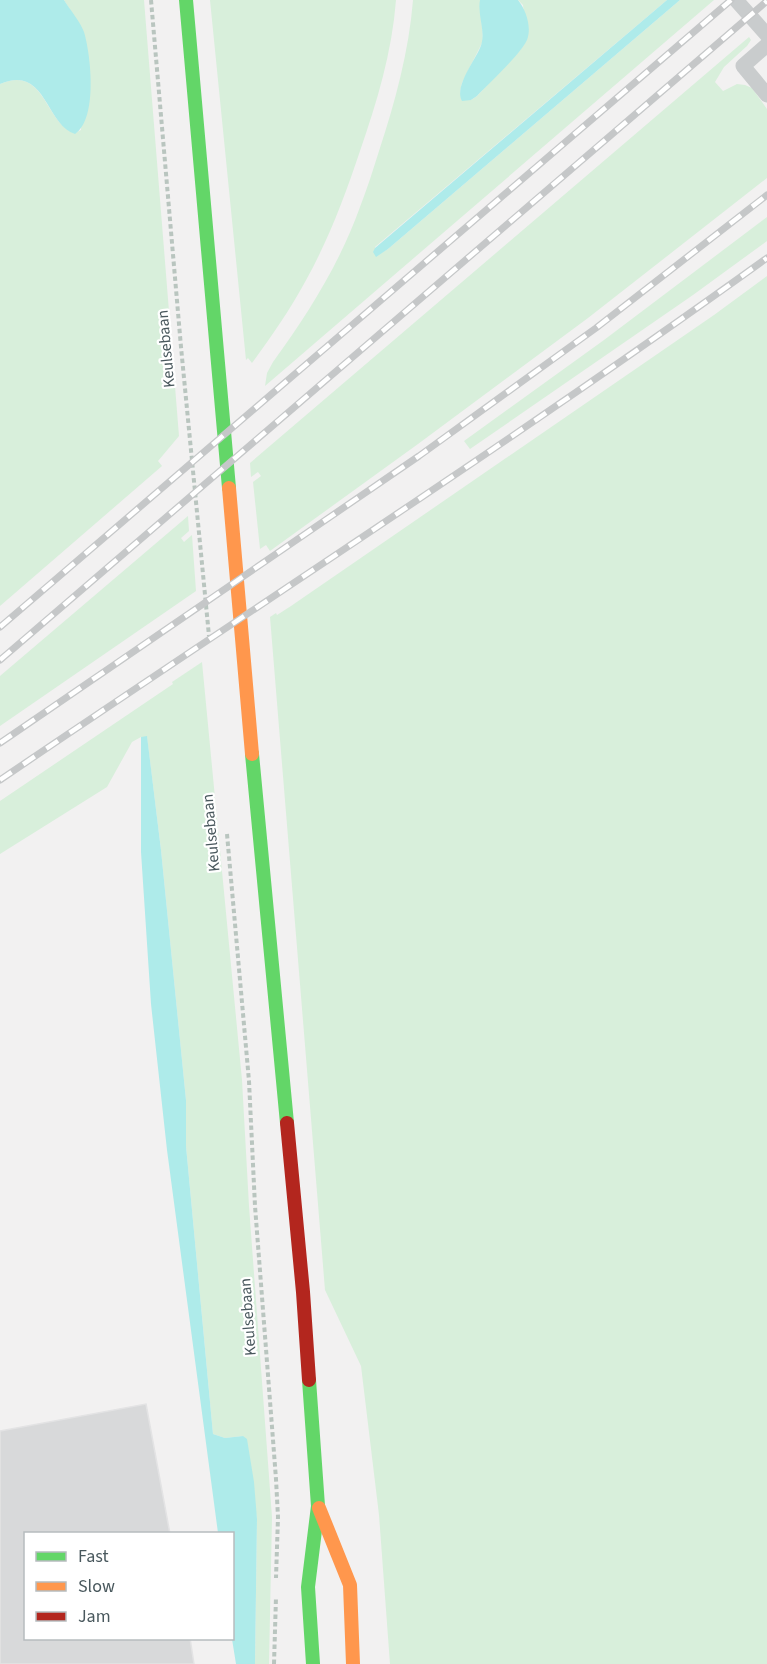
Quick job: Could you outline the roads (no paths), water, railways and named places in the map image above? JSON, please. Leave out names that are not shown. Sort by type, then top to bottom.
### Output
[{"type":"main road","points":[[186,0],[244,666],[303,1292],[318,1506],[308,1587],[313,1664]]},
{"type":"main road","points":[[318,1506],[350,1585],[353,1664]]},
{"type":"lane","points":[[736,0],[767,35]]},
{"type":"lane","points":[[767,45],[743,66],[767,95]]},
{"type":"water","points":[[0,0],[64,0],[80,24],[87,42],[91,86],[87,115],[75,134],[65,128],[36,88],[27,82],[15,80],[0,84]]},
{"type":"water","points":[[480,0],[518,0],[527,19],[529,30],[527,40],[504,69],[477,96],[471,100],[462,101],[460,95],[463,82],[482,42]]},
{"type":"water","points":[[667,0],[680,0],[376,257],[373,252],[375,248]]},
{"type":"water","points":[[147,736],[161,850],[186,1100],[186,1146],[213,1434],[225,1438],[243,1436],[247,1439],[254,1482],[257,1519],[255,1664],[236,1664],[232,1640],[234,1640],[234,1532],[218,1532],[167,1150],[151,1004],[141,852],[141,737]]},
{"type":"railway","points":[[0,627],[731,0]]},
{"type":"railway","points":[[0,660],[767,1]]},
{"type":"railway","points":[[0,743],[419,456],[596,328],[767,195]]},
{"type":"railway","points":[[0,780],[482,457],[767,258]]}]
